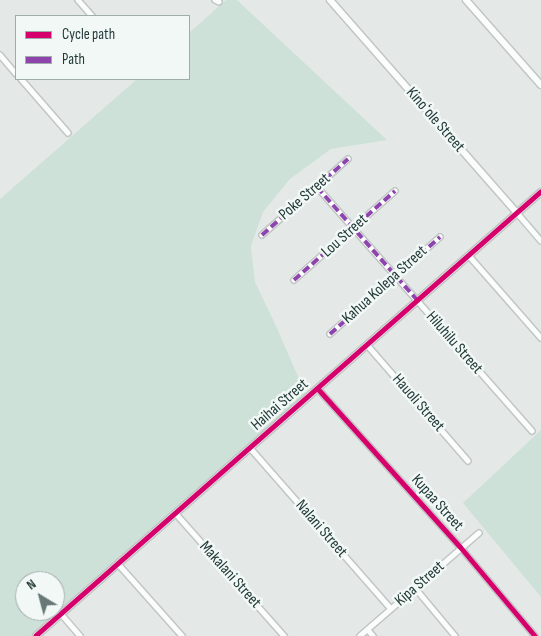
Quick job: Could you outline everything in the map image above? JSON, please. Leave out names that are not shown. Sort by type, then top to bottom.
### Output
[{"type":"street","points":[[78,0],[91,15]]},
{"type":"street","name":"Kinoʻole Street","points":[[330,0],[541,240]]},
{"type":"street","points":[[466,0],[541,85]]},
{"type":"street","points":[[0,55],[15,73]]},
{"type":"street","points":[[22,80],[68,133]]},
{"type":"street","name":"Poke Street","points":[[262,235],[348,159]]},
{"type":"street","name":"Hiluhilu Street","points":[[318,187],[532,431]]},
{"type":"street","name":"Lou Street","points":[[294,280],[395,191]]},
{"type":"street","name":"Haihai Street","points":[[65,610],[541,192]]},
{"type":"street","name":"Kahua Kolepa Street","points":[[330,334],[440,237]]},
{"type":"street","points":[[469,256],[541,338]]},
{"type":"street","name":"Hauoli Street","points":[[367,345],[468,461]]},
{"type":"street","name":"Kupaa Street","points":[[318,388],[461,548],[535,636]]},
{"type":"street","name":"Nalani Street","points":[[250,448],[391,609]]},
{"type":"street","name":"Makalani Street","points":[[176,514],[284,636]]},
{"type":"street","name":"Kipa Street","points":[[360,636],[479,533]]},
{"type":"street","points":[[118,564],[182,636]]},
{"type":"street","points":[[415,588],[455,636]]},
{"type":"street","points":[[65,619],[80,636]]},
{"type":"street","name":"Haihai Street","points":[[36,636],[53,621]]},
{"type":"street","points":[[368,630],[373,636]]},
{"type":"green space","points":[[226,0],[237,0],[387,140],[331,149],[290,179],[263,212],[251,246],[255,282],[306,395],[65,606],[65,571],[15,571],[15,621],[48,621],[31,636],[0,636],[0,199],[136,80],[190,80],[190,32]]},
{"type":"green space","points":[[541,430],[541,597],[463,503]]},
{"type":"marked path","points":[[262,235],[348,159]]},
{"type":"marked path","points":[[317,187],[418,301]]},
{"type":"marked path","points":[[294,280],[395,191]]},
{"type":"marked path","points":[[330,334],[440,237]]},
{"type":"cycle path","points":[[36,636],[541,192]]},
{"type":"cycle path","points":[[318,389],[461,548],[535,636]]}]
